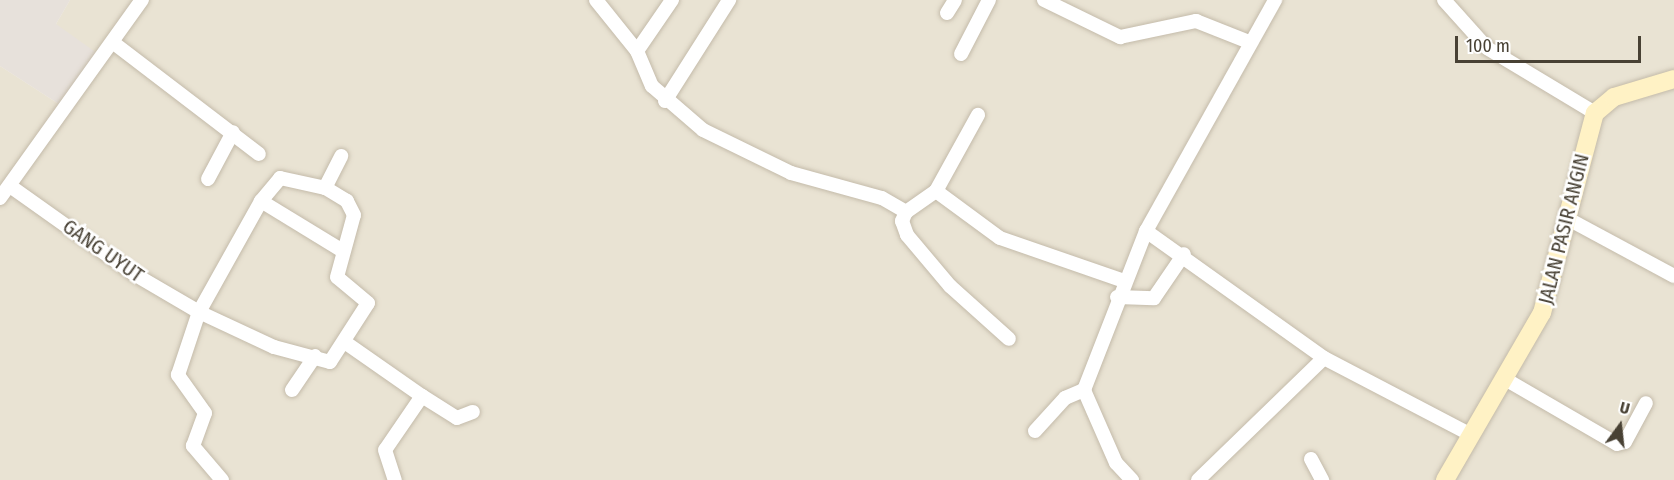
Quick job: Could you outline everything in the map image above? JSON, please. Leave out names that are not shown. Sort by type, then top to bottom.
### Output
[{"type":"street","points":[[0,198],[115,44],[142,0]]},
{"type":"street","points":[[596,0],[637,51],[665,101],[703,130],[791,173],[882,198],[906,212]]},
{"type":"street","points":[[637,51],[672,0]]},
{"type":"street","points":[[665,101],[729,0]]},
{"type":"street","points":[[947,14],[955,0]]},
{"type":"street","points":[[961,54],[989,0]]},
{"type":"street","points":[[1044,0],[1120,37],[1196,21],[1249,42]]},
{"type":"street","points":[[1132,480],[1116,463],[1084,390],[1117,297],[1146,231],[1249,42],[1275,0]]},
{"type":"street","points":[[1444,0],[1487,48],[1595,113],[1614,97],[1674,79]]},
{"type":"street","points":[[115,44],[259,154]]},
{"type":"street","name":"JALAN PASIR ANGIN","points":[[1445,480],[1542,313],[1570,220],[1576,174],[1595,113]]},
{"type":"street","points":[[978,115],[936,191],[906,212],[902,221],[907,235],[950,286],[1009,339]]},
{"type":"street","points":[[208,179],[233,132]]},
{"type":"street","points":[[325,188],[341,156]]},
{"type":"street","points":[[222,480],[193,446],[205,413],[178,375],[199,312],[261,201],[280,178],[325,188],[347,201],[354,215],[337,277],[368,303],[346,343],[330,362],[315,356],[292,390]]},
{"type":"street","name":"GANG UYUT","points":[[10,186],[134,274],[199,312],[274,347],[315,356]]},
{"type":"street","points":[[936,191],[1000,238],[1124,280]]},
{"type":"street","points":[[261,201],[343,251]]},
{"type":"street","points":[[1570,220],[1674,276]]},
{"type":"street","points":[[1146,231],[1184,254],[1324,358],[1471,435]]},
{"type":"street","points":[[1117,297],[1154,298],[1184,254]]},
{"type":"street","points":[[346,343],[457,418],[473,412]]},
{"type":"street","points":[[1198,480],[1324,358]]},
{"type":"street","points":[[1505,379],[1617,444],[1625,441],[1646,403]]},
{"type":"street","points":[[1035,431],[1065,398],[1084,390]]},
{"type":"street","points":[[395,480],[384,450],[422,396]]},
{"type":"street","points":[[1311,459],[1322,480]]},
{"type":"shaded area","points":[[0,0],[70,0],[56,24],[101,56],[65,108],[0,66]]},
{"type":"shaded area","points":[[70,0],[1674,0],[1674,480],[0,480],[0,66],[65,108],[56,24]]}]
